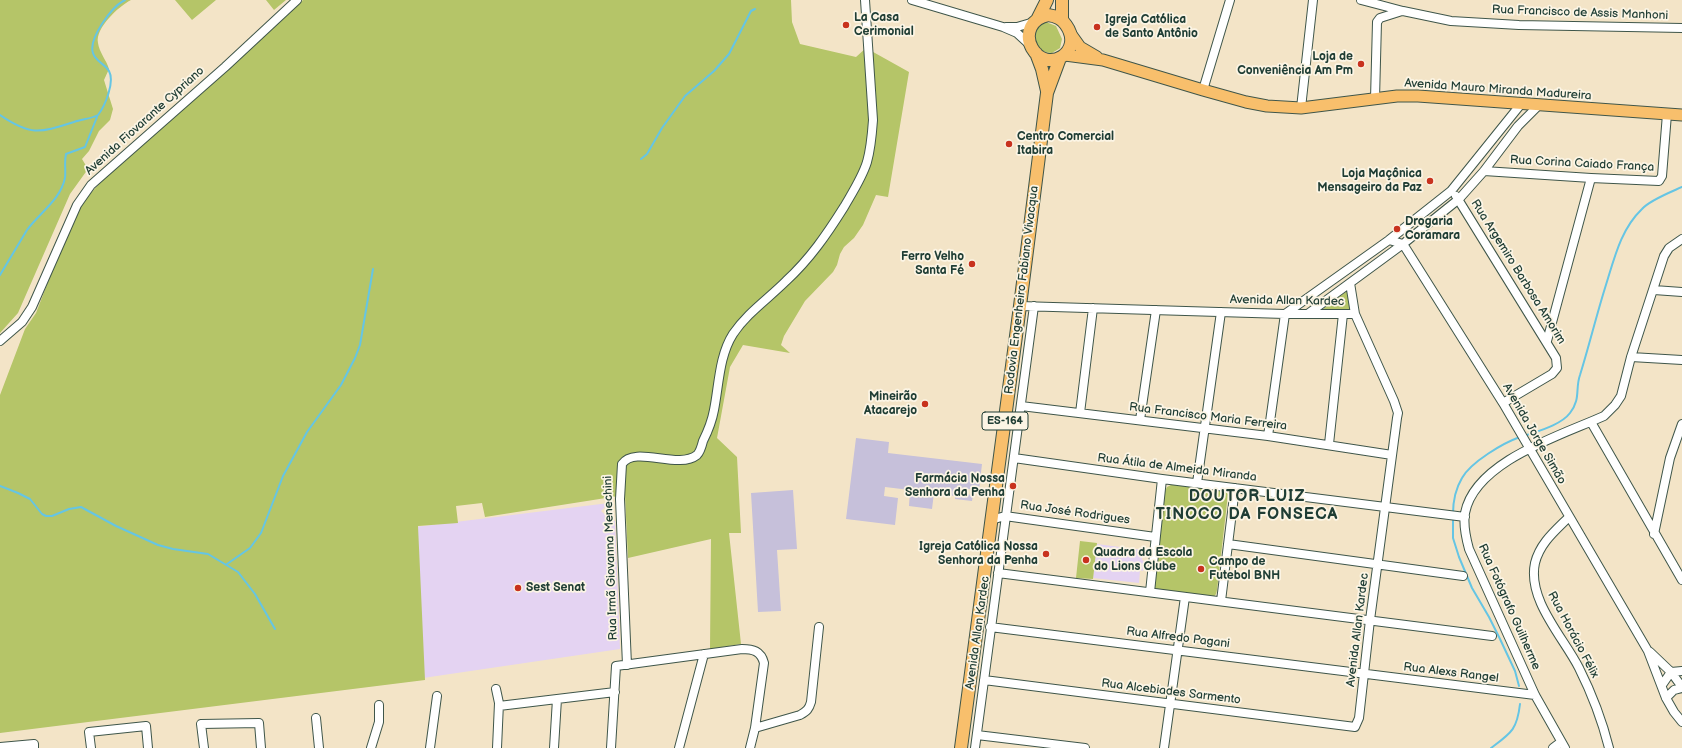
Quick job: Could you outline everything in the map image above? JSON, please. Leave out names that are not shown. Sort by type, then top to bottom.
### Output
[{"type":"highway","points":[[1047,0],[1031,26],[1029,36],[1034,50],[1044,59],[1055,60],[1062,57],[1072,43],[1070,34],[1062,20],[1062,0]]},
{"type":"highway","points":[[1036,20],[1043,16],[1053,16],[1062,20]]},
{"type":"highway","name":"Rodovia Engenheiro Fabiano Vivacqua","points":[[1034,50],[1042,68],[1047,93]]},
{"type":"highway","name":"Rodovia Engenheiro Fabiano Vivacqua","points":[[961,748],[1047,93],[1062,57]]},
{"type":"main road","points":[[1070,34],[1080,47],[1103,60]]},
{"type":"main road","points":[[1062,57],[1103,60]]},
{"type":"main road","name":"Avenida Mauro Miranda Madureira","points":[[1103,60],[1203,90],[1246,102],[1267,106],[1301,108],[1397,96],[1418,96],[1538,106],[1682,115]]},
{"type":"street","name":"Avenida Fiovarante Cypriano","points":[[0,341],[22,322],[32,307],[77,206],[91,185],[225,67],[297,0]]},
{"type":"street","name":"Rua Irmã Giovanna Menechini","points":[[627,664],[620,499],[622,464],[625,460],[634,457],[681,460],[691,458],[698,454],[708,432],[714,411],[723,356],[732,335],[745,319],[787,281],[822,241],[856,187],[867,163],[872,140],[873,120],[866,0]]},
{"type":"street","points":[[912,0],[1003,27],[1023,38],[1034,50]]},
{"type":"street","points":[[1203,90],[1230,0]]},
{"type":"street","points":[[1301,108],[1312,0]]},
{"type":"street","name":"Rua Francisco de Assis Manhoni","points":[[1361,0],[1451,21],[1519,25],[1682,28]]},
{"type":"street","points":[[1375,99],[1377,22],[1380,18],[1403,11]]},
{"type":"street","points":[[1003,27],[1017,27],[1036,20]]},
{"type":"street","points":[[1268,436],[1285,314],[1389,240],[1451,191],[1521,104]]},
{"type":"street","points":[[1308,313],[1403,244],[1459,199],[1484,171],[1518,126],[1538,106]]},
{"type":"street","name":"Rua Corina Caiado França","points":[[1484,171],[1651,181],[1662,179],[1667,114]]},
{"type":"street","points":[[1547,341],[1590,178]]},
{"type":"street","name":"Rua Argemiro Barbosa Amorim","points":[[1451,191],[1459,199],[1556,358],[1557,368],[1552,374],[1503,403]]},
{"type":"street","name":"Rua Fotógrafo Guilherme","points":[[1563,745],[1535,695],[1469,549],[1461,517],[1476,488],[1488,475],[1503,463],[1529,449],[1604,416],[1615,405],[1621,396],[1631,357],[1664,256],[1669,248],[1682,239]]},
{"type":"street","points":[[1389,240],[1403,244]]},
{"type":"street","name":"Avenida Jorge Simão","points":[[1403,244],[1503,403],[1648,651],[1666,698],[1678,712],[1682,722]]},
{"type":"street","points":[[1364,258],[1371,267]]},
{"type":"street","points":[[1350,282],[1355,314]]},
{"type":"street","points":[[1654,290],[1682,292]]},
{"type":"street","name":"Avenida Allan Kardec","points":[[1020,306],[1285,314],[1355,314],[1397,408],[1397,418],[1363,674],[1359,718],[1355,727]]},
{"type":"street","name":"Avenida Allan Kardec","points":[[975,748],[1034,306]]},
{"type":"street","points":[[1080,413],[1093,308]]},
{"type":"street","points":[[1140,420],[1156,310]]},
{"type":"street","points":[[1197,483],[1221,312]]},
{"type":"street","points":[[1329,444],[1343,314]]},
{"type":"street","points":[[1631,357],[1682,360]]},
{"type":"street","name":"Rua Francisco Maria Ferreira","points":[[1021,406],[1268,436],[1392,454]]},
{"type":"street","points":[[1591,422],[1654,534],[1682,580]]},
{"type":"street","points":[[1654,534],[1670,458],[1682,424]]},
{"type":"street","name":"Rua Átila de Almeida Miranda","points":[[1014,458],[1162,479],[1461,517]]},
{"type":"street","points":[[1150,592],[1162,479]]},
{"type":"street","points":[[1222,601],[1235,488]]},
{"type":"street","name":"Rua José Rodrigues","points":[[991,520],[1005,516],[1156,537]]},
{"type":"street","name":"Rua Horácio Félix","points":[[1569,517],[1548,537],[1540,550],[1535,564],[1534,579],[1537,593],[1546,613],[1578,667],[1592,697],[1604,727],[1609,748]]},
{"type":"street","points":[[1228,544],[1464,576]]},
{"type":"street","points":[[998,573],[1492,636]]},
{"type":"street","points":[[1164,748],[1186,597]]},
{"type":"street","name":"Rua Alfredo Pagani","points":[[990,627],[1363,674]]},
{"type":"street","points":[[755,728],[800,715],[809,708],[811,702],[819,628]]},
{"type":"street","points":[[611,748],[616,666],[748,649],[760,653],[763,658],[764,668],[755,728],[750,748]]},
{"type":"street","name":"Avenida Jorge Simão","points":[[1648,651],[1671,672],[1682,688]]},
{"type":"street","points":[[679,748],[704,654]]},
{"type":"street","points":[[1662,685],[1671,672],[1682,671]]},
{"type":"street","name":"Rua Alexs Rangel","points":[[1363,674],[1535,695]]},
{"type":"street","name":"Rua Alcebiades Sarmento","points":[[984,680],[1170,705],[1355,727]]},
{"type":"street","points":[[1666,698],[1674,690],[1682,688]]},
{"type":"street","points":[[496,689],[499,706],[497,748]]},
{"type":"street","points":[[499,706],[615,692]]},
{"type":"street","points":[[430,748],[437,696]]},
{"type":"street","points":[[554,748],[557,699]]},
{"type":"street","points":[[371,748],[379,722],[379,705]]},
{"type":"street","points":[[316,718],[319,748]]},
{"type":"street","points":[[204,748],[202,724],[258,723],[261,748]]},
{"type":"street","points":[[91,748],[89,732],[146,726],[148,748]]},
{"type":"street","points":[[977,735],[1085,748]]},
{"type":"street","points":[[0,747],[34,744],[34,748]]},
{"type":"street","points":[[1553,748],[1563,745]]},
{"type":"shaded area","points":[[856,438],[889,442],[888,453],[982,464],[979,490],[958,488],[958,493],[973,495],[972,501],[955,499],[955,496],[934,493],[932,509],[909,506],[910,490],[885,487],[884,496],[898,498],[895,525],[846,519]]},
{"type":"shaded area","points":[[793,490],[797,549],[777,550],[781,611],[758,612],[751,493]]},
{"type":"shaded area","name":"Sest Senat","points":[[609,503],[601,511],[611,520],[615,521],[620,649],[423,678],[415,527]]},
{"type":"shaded area","points":[[1097,544],[1143,550],[1143,571],[1140,570],[1139,583],[1093,578]]},
{"type":"green space","points":[[0,0],[131,0],[114,12],[104,24],[98,37],[101,53],[109,69],[104,80],[113,109],[110,120],[99,131],[89,151],[82,159],[88,169],[70,194],[18,313],[0,333]]},
{"type":"green space","points":[[175,0],[216,0],[192,20]]},
{"type":"green space","points":[[266,0],[286,0],[274,10]]},
{"type":"green space","points":[[303,0],[791,0],[792,22],[800,44],[856,57],[866,48],[909,72],[888,197],[876,195],[863,225],[854,238],[844,247],[833,272],[805,301],[784,336],[781,345],[790,353],[743,345],[730,367],[717,438],[737,457],[741,533],[729,533],[741,644],[710,649],[711,539],[628,558],[625,495],[485,517],[482,503],[456,506],[458,523],[418,526],[425,680],[0,733],[0,395],[25,329],[36,313],[70,225],[87,197],[102,181]]},
{"type":"green space","points":[[1046,22],[1056,26],[1062,39],[1060,48],[1052,53],[1045,52],[1039,48],[1034,40],[1034,34],[1037,27]]},
{"type":"green space","points":[[1347,291],[1351,310],[1323,309]]},
{"type":"green space","points":[[1173,484],[1223,490],[1228,494],[1217,590],[1213,598],[1154,590],[1165,491],[1167,487]]},
{"type":"green space","name":"Quadra da Escola do Lions Clube","points":[[1080,541],[1097,543],[1093,579],[1076,578]]},
{"type":"waterway","points":[[0,115],[20,126],[36,130],[52,128],[98,115],[104,106],[110,87],[111,76],[109,71],[94,56],[92,47],[102,24],[114,9],[125,0]]},
{"type":"waterway","points":[[641,159],[647,154],[662,128],[685,96],[714,71],[729,54],[751,11],[755,9]]},
{"type":"waterway","points":[[0,275],[27,230],[59,193],[65,178],[66,154],[85,147],[97,117]]},
{"type":"waterway","points":[[1524,436],[1549,427],[1561,421],[1570,413],[1576,403],[1579,380],[1615,256],[1623,236],[1634,217],[1650,202],[1682,187]]},
{"type":"waterway","points":[[227,564],[250,548],[261,533],[283,476],[307,432],[341,385],[355,358],[360,345],[373,269]]},
{"type":"waterway","points":[[1453,514],[1454,500],[1460,482],[1466,472],[1488,454],[1520,437]]},
{"type":"waterway","points":[[0,486],[30,499],[42,514],[46,516],[52,516],[69,509],[81,507],[116,526],[158,545],[173,549],[208,554],[238,572],[255,594],[275,629]]},
{"type":"waterway","points":[[1453,518],[1453,538],[1459,557],[1472,588],[1489,617],[1515,671],[1519,686]]},
{"type":"waterway","points":[[1491,748],[1512,730],[1517,720],[1520,704]]},
{"type":"place","name":"La Casa Cerimonial","points":[[846,25]]},
{"type":"place","name":"Igreja Católica de Santo Antônio","points":[[1097,27]]},
{"type":"place","name":"Loja de Conveniência Am Pm","points":[[1361,64]]},
{"type":"place","name":"Centro Comercial Itabira","points":[[1009,144]]},
{"type":"place","name":"Loja Maçônica Mensageiro da Paz","points":[[1430,181]]},
{"type":"place","name":"Drogaria Coramara","points":[[1397,229]]},
{"type":"place","name":"Ferro Velho Santa Fé","points":[[972,264]]},
{"type":"place","name":"Mineirão Atacarejo","points":[[925,404]]},
{"type":"place","name":"Farmácia Nossa Senhora da Penha","points":[[1013,486]]},
{"type":"place","name":"Igreja Católica Nossa Senhora da Penha","points":[[1046,554]]},
{"type":"place","name":"Quadra da Escola do Lions Clube","points":[[1086,560]]},
{"type":"place","name":"Campo de Futebol BNH","points":[[1201,569]]},
{"type":"place","name":"Sest Senat","points":[[518,588]]},
{"type":"district","name":"DOUTOR LUIZ TINOCO DA FONSECA","points":[[1247,506]]}]
